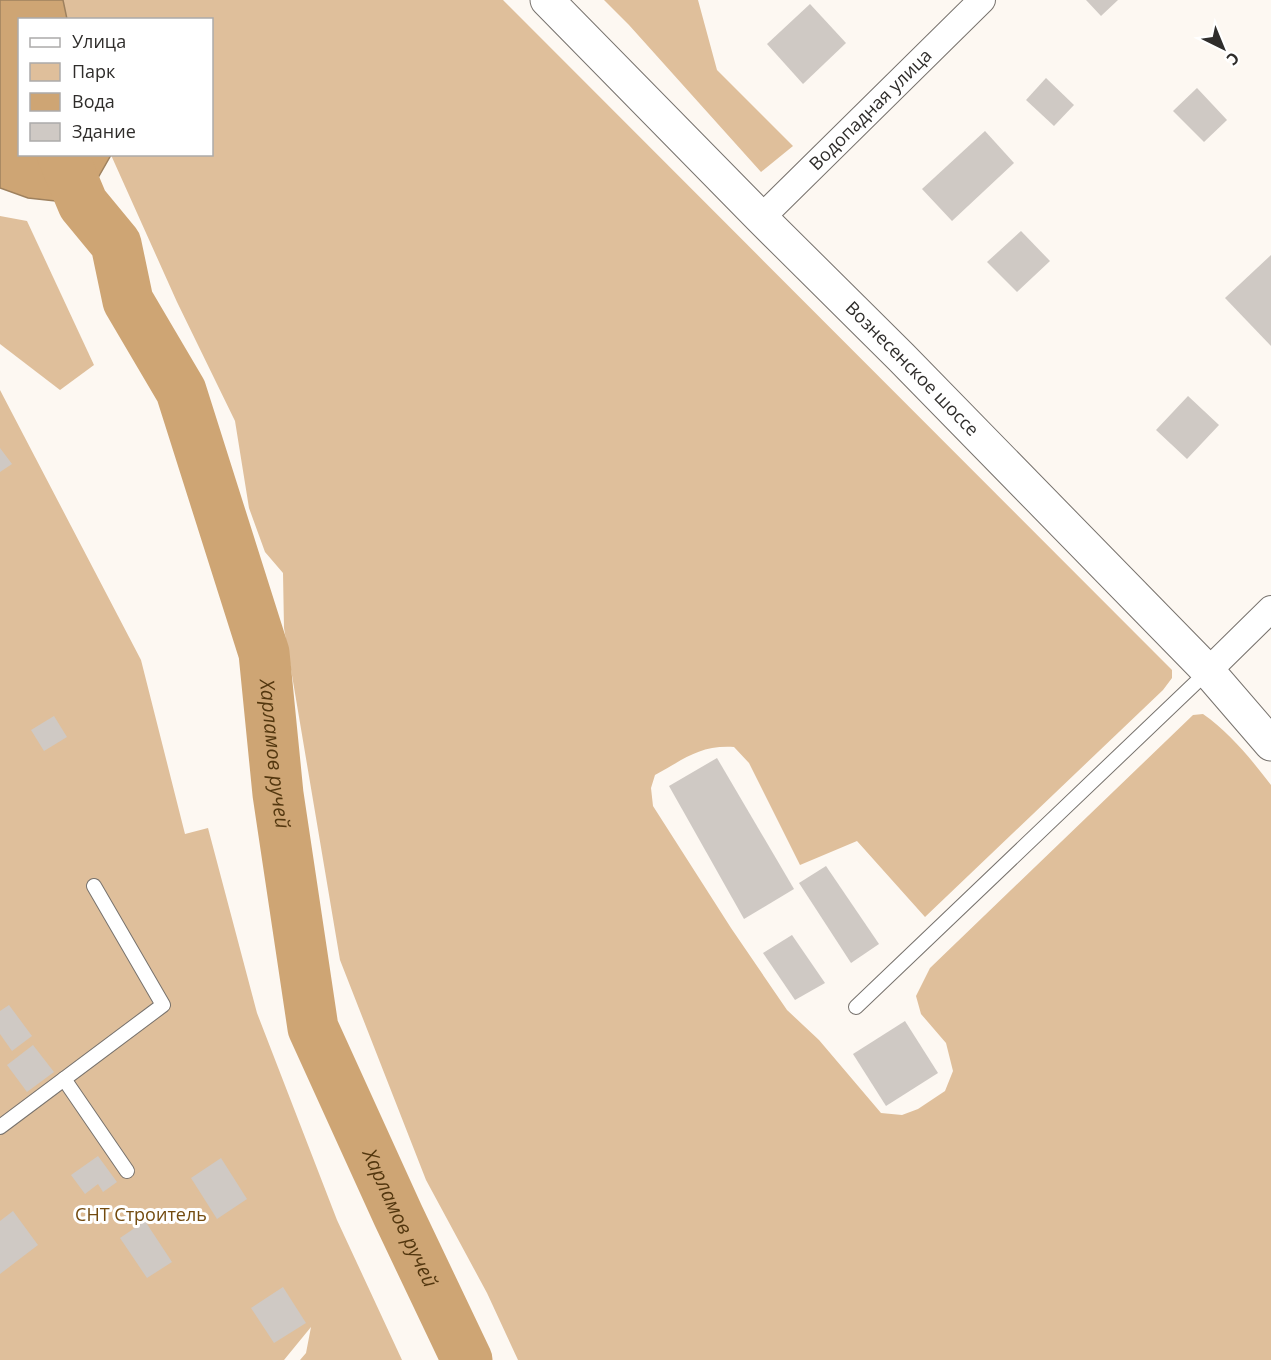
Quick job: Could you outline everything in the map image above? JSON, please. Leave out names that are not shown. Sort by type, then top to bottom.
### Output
[{"type":"street","name":"Вознесенское шоссе","points":[[547,0],[1208,671],[1271,744]]},
{"type":"street","name":"Водопадная улица","points":[[761,218],[982,0]]},
{"type":"street","points":[[1208,671],[1271,609]]},
{"type":"lane","points":[[856,1007],[1208,671]]},
{"type":"lane","points":[[0,1127],[163,1005],[94,886]]},
{"type":"lane","points":[[64,1079],[127,1171]]},
{"type":"green space","points":[[63,0],[503,0],[1172,670],[1172,678],[1163,690],[925,917],[857,841],[800,865],[749,763],[734,747],[711,748],[702,751],[655,775],[651,788],[653,806],[787,1010],[819,1040],[881,1113],[902,1115],[918,1109],[945,1091],[953,1071],[946,1043],[921,1014],[916,996],[930,968],[1193,715],[1203,714],[1222,729],[1271,785],[1271,1360],[518,1360],[487,1293],[426,1180],[340,960],[284,628],[283,573],[265,552],[249,508],[235,421],[177,302],[111,156],[213,156],[213,18],[67,18]]},
{"type":"green space","points":[[604,0],[698,0],[717,70],[793,146],[761,172]]},
{"type":"green space","points":[[0,216],[27,221],[94,365],[60,390],[0,344]]},
{"type":"green space","name":"СНТ Строитель","points":[[0,390],[141,660],[185,834],[208,828],[257,1013],[337,1220],[402,1360],[300,1360],[306,1353],[311,1327],[284,1360],[0,1360]]},
{"type":"water","points":[[0,0],[63,0],[67,18],[18,18],[18,156],[110,156],[83,204],[28,198],[0,188]]},
{"type":"building","points":[[1086,0],[1118,0],[1101,16]]},
{"type":"building","points":[[810,4],[846,43],[803,84],[767,44]]},
{"type":"building","points":[[1046,78],[1074,105],[1054,126],[1026,100]]},
{"type":"building","points":[[1197,88],[1227,120],[1204,142],[1173,111]]},
{"type":"building","points":[[985,131],[1014,163],[952,221],[922,189]]},
{"type":"building","points":[[1021,231],[1050,261],[1017,292],[987,262]]},
{"type":"building","points":[[1271,255],[1271,346],[1225,298]]},
{"type":"building","points":[[1188,396],[1219,425],[1187,459],[1156,430]]},
{"type":"building","points":[[0,448],[12,464],[0,472]]},
{"type":"building","points":[[54,716],[67,737],[44,751],[31,730]]},
{"type":"building","points":[[717,758],[794,889],[744,919],[669,786]]},
{"type":"building","points":[[826,866],[879,944],[851,963],[799,883]]},
{"type":"building","points":[[792,935],[825,983],[795,1000],[763,953]]},
{"type":"building","points":[[9,1005],[32,1036],[12,1051],[0,1034],[0,1011]]},
{"type":"building","points":[[905,1021],[938,1073],[886,1106],[853,1054]]},
{"type":"building","points":[[33,1045],[54,1072],[27,1092],[7,1065]]},
{"type":"building","points":[[98,1156],[117,1182],[103,1192],[98,1184],[85,1194],[71,1175]]},
{"type":"building","points":[[221,1158],[247,1199],[217,1219],[191,1178]]},
{"type":"building","points":[[13,1211],[38,1245],[0,1274],[0,1221]]},
{"type":"building","points":[[145,1221],[172,1262],[147,1278],[120,1238]]},
{"type":"building","points":[[283,1287],[306,1323],[274,1343],[251,1308]]},
{"type":"waterway","name":"Харламов ручей","points":[[63,156],[83,204],[116,244],[128,301],[181,391],[264,653],[278,794],[313,1028],[467,1360]]}]
